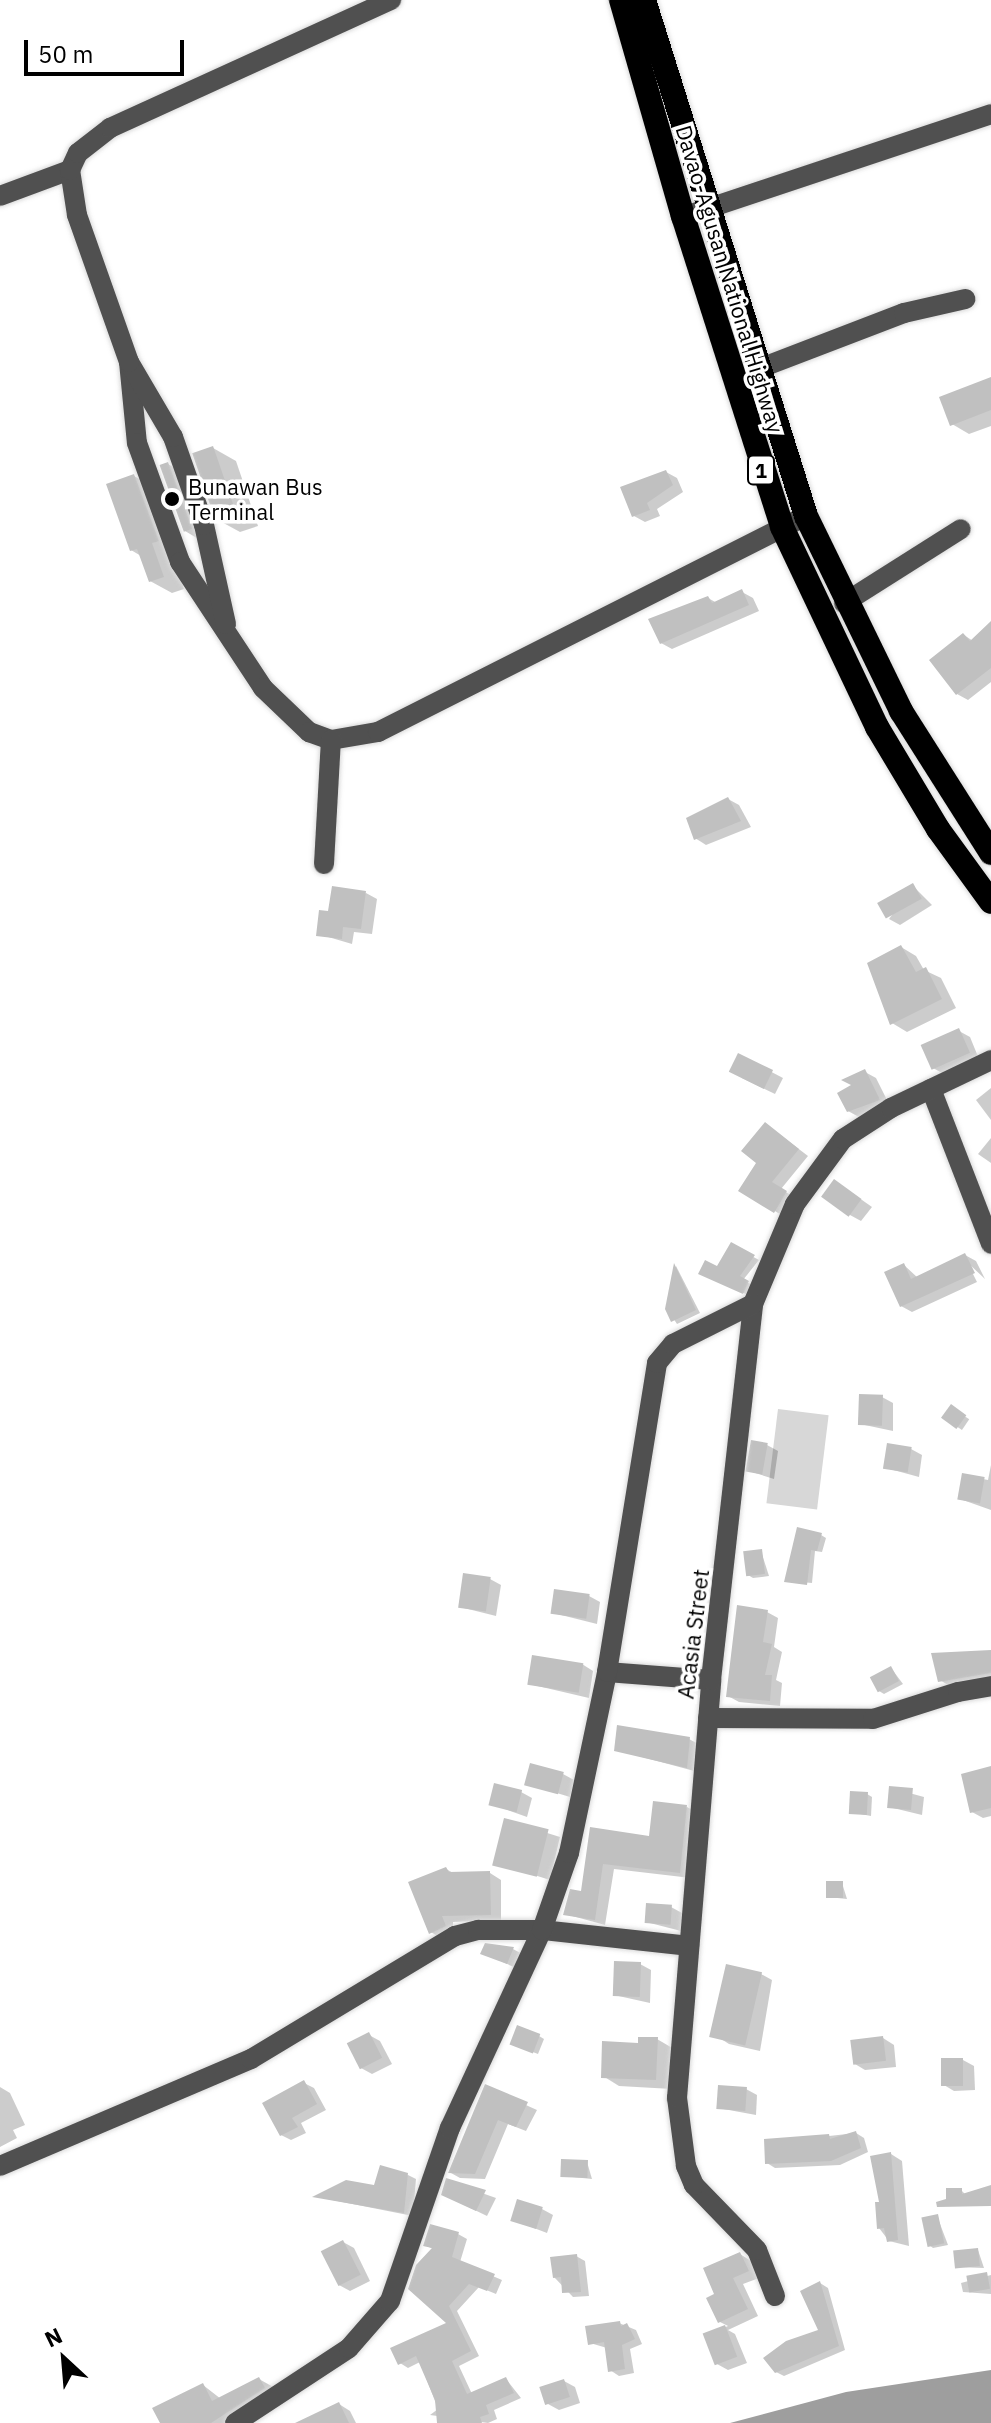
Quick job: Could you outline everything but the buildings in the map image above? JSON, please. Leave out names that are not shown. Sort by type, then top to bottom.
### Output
[{"type":"highway","name":"Davao-Agusan National Highway","points":[[621,0],[683,216],[782,527],[877,727],[938,829],[991,902]]},
{"type":"highway","name":"Davao-Agusan National Highway","points":[[644,0],[707,209],[806,516],[844,603],[901,711],[991,853]]},
{"type":"street","points":[[226,626],[212,550],[181,457],[129,362],[77,215],[70,170],[78,153],[110,128],[391,0]]},
{"type":"street","points":[[683,216],[991,114]]},
{"type":"street","points":[[0,196],[70,170]]},
{"type":"street","points":[[758,369],[904,313],[965,299]]},
{"type":"street","points":[[129,362],[137,443],[168,538],[197,591],[226,626],[249,668],[285,713],[331,740],[378,732],[806,516]]},
{"type":"street","points":[[844,603],[961,529]]},
{"type":"street","points":[[324,864],[331,740]]},
{"type":"street","name":"Acasia Street","points":[[775,2296],[757,2250],[703,2200],[686,2166],[677,2098],[711,1680],[753,1304],[779,1238],[825,1158],[864,1124],[991,1060]]},
{"type":"street","points":[[931,1089],[991,1244]]},
{"type":"street","points":[[235,2423],[349,2348],[390,2301],[450,2128],[542,1930],[569,1853],[607,1672],[657,1363],[673,1344],[753,1304]]},
{"type":"street","points":[[607,1672],[711,1680]]},
{"type":"street","points":[[708,1718],[846,1721],[896,1716],[936,1698],[991,1686]]},
{"type":"street","points":[[0,2166],[251,2059],[370,1989],[433,1946],[478,1930],[542,1930],[689,1946]]},
{"type":"shaded area","points":[[778,1409],[829,1415],[817,1510],[766,1503]]},
{"type":"shaded area","points":[[991,2370],[991,2423],[730,2423],[846,2392]]},
{"type":"place","name":"Bunawan Bus Terminal","points":[[172,499]]}]
